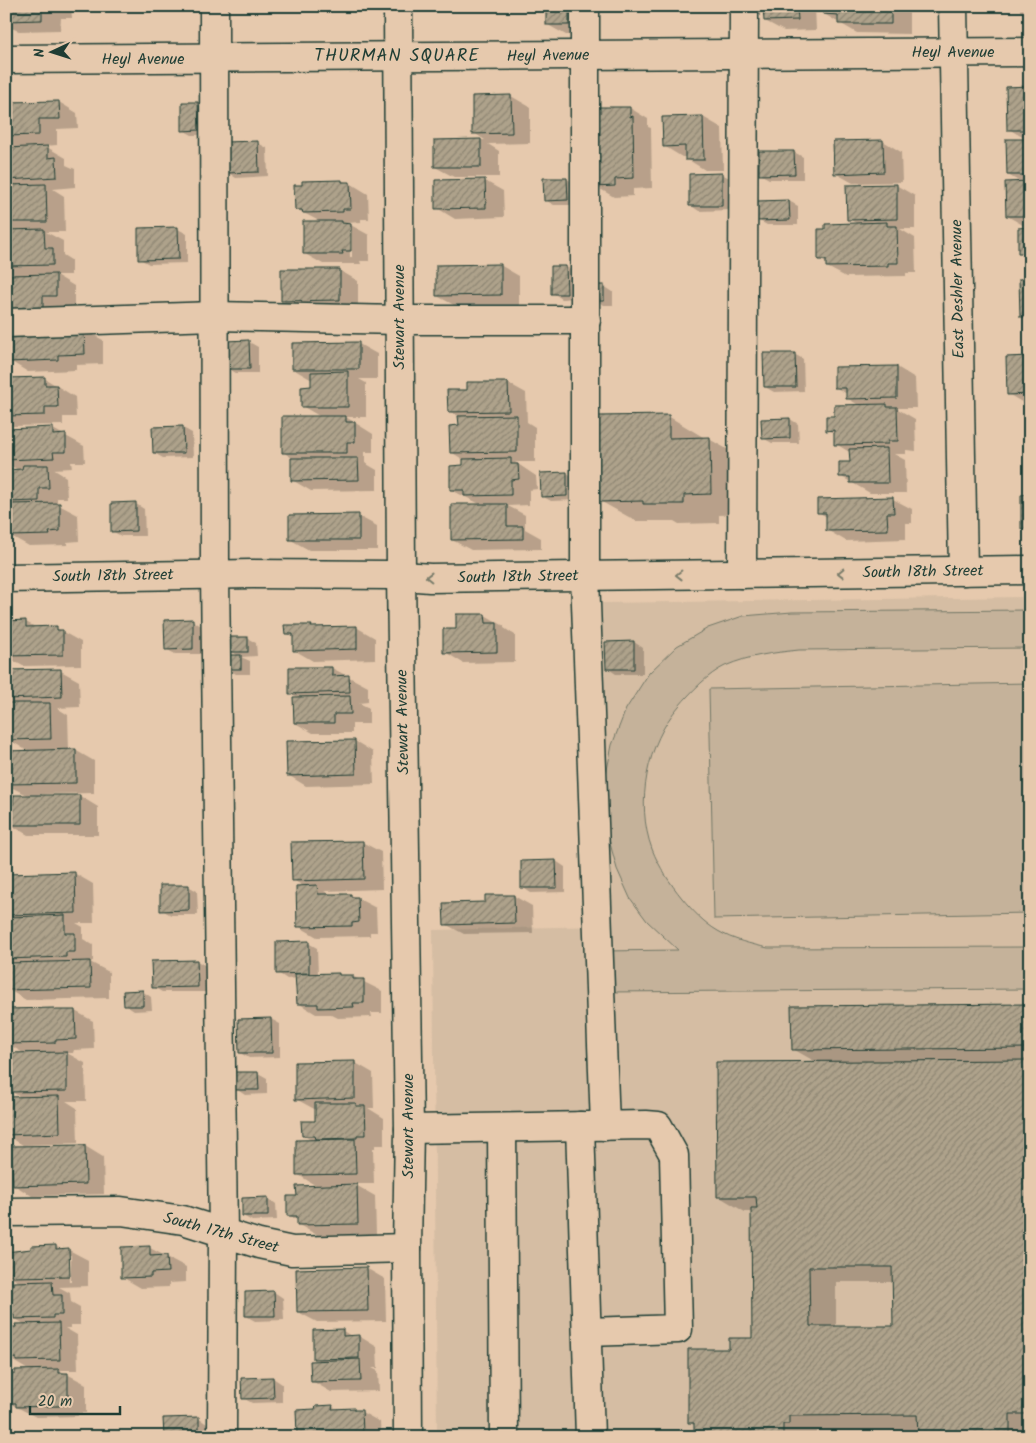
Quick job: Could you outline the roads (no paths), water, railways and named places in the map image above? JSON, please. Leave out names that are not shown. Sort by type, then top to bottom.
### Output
[{"type":"street","points":[[214,6],[215,575],[223,1232],[222,1437]]},
{"type":"street","name":"Stewart Avenue","points":[[398,6],[401,576],[409,1129],[406,1248],[408,1437]]},
{"type":"street","points":[[585,6],[585,576],[593,1126],[588,1332],[590,1437]]},
{"type":"street","points":[[742,574],[744,6]]},
{"type":"street","name":"East Deshler Avenue","points":[[953,6],[963,572]]},
{"type":"street","name":"Heyl Avenue","points":[[6,60],[1030,52]]},
{"type":"street","points":[[6,323],[215,316],[400,320],[586,320]]},
{"type":"street","name":"South 18th Street","points":[[6,578],[391,575],[430,578],[1030,570]]},
{"type":"street","points":[[409,1129],[658,1126],[674,1155],[678,1329],[588,1332]]},
{"type":"street","points":[[502,1128],[504,1437]]},
{"type":"street","name":"South 17th Street","points":[[6,1212],[121,1211],[184,1220],[259,1244],[292,1251],[406,1248]]},
{"type":"district","name":"THURMAN SQUARE","points":[[397,56]]}]
